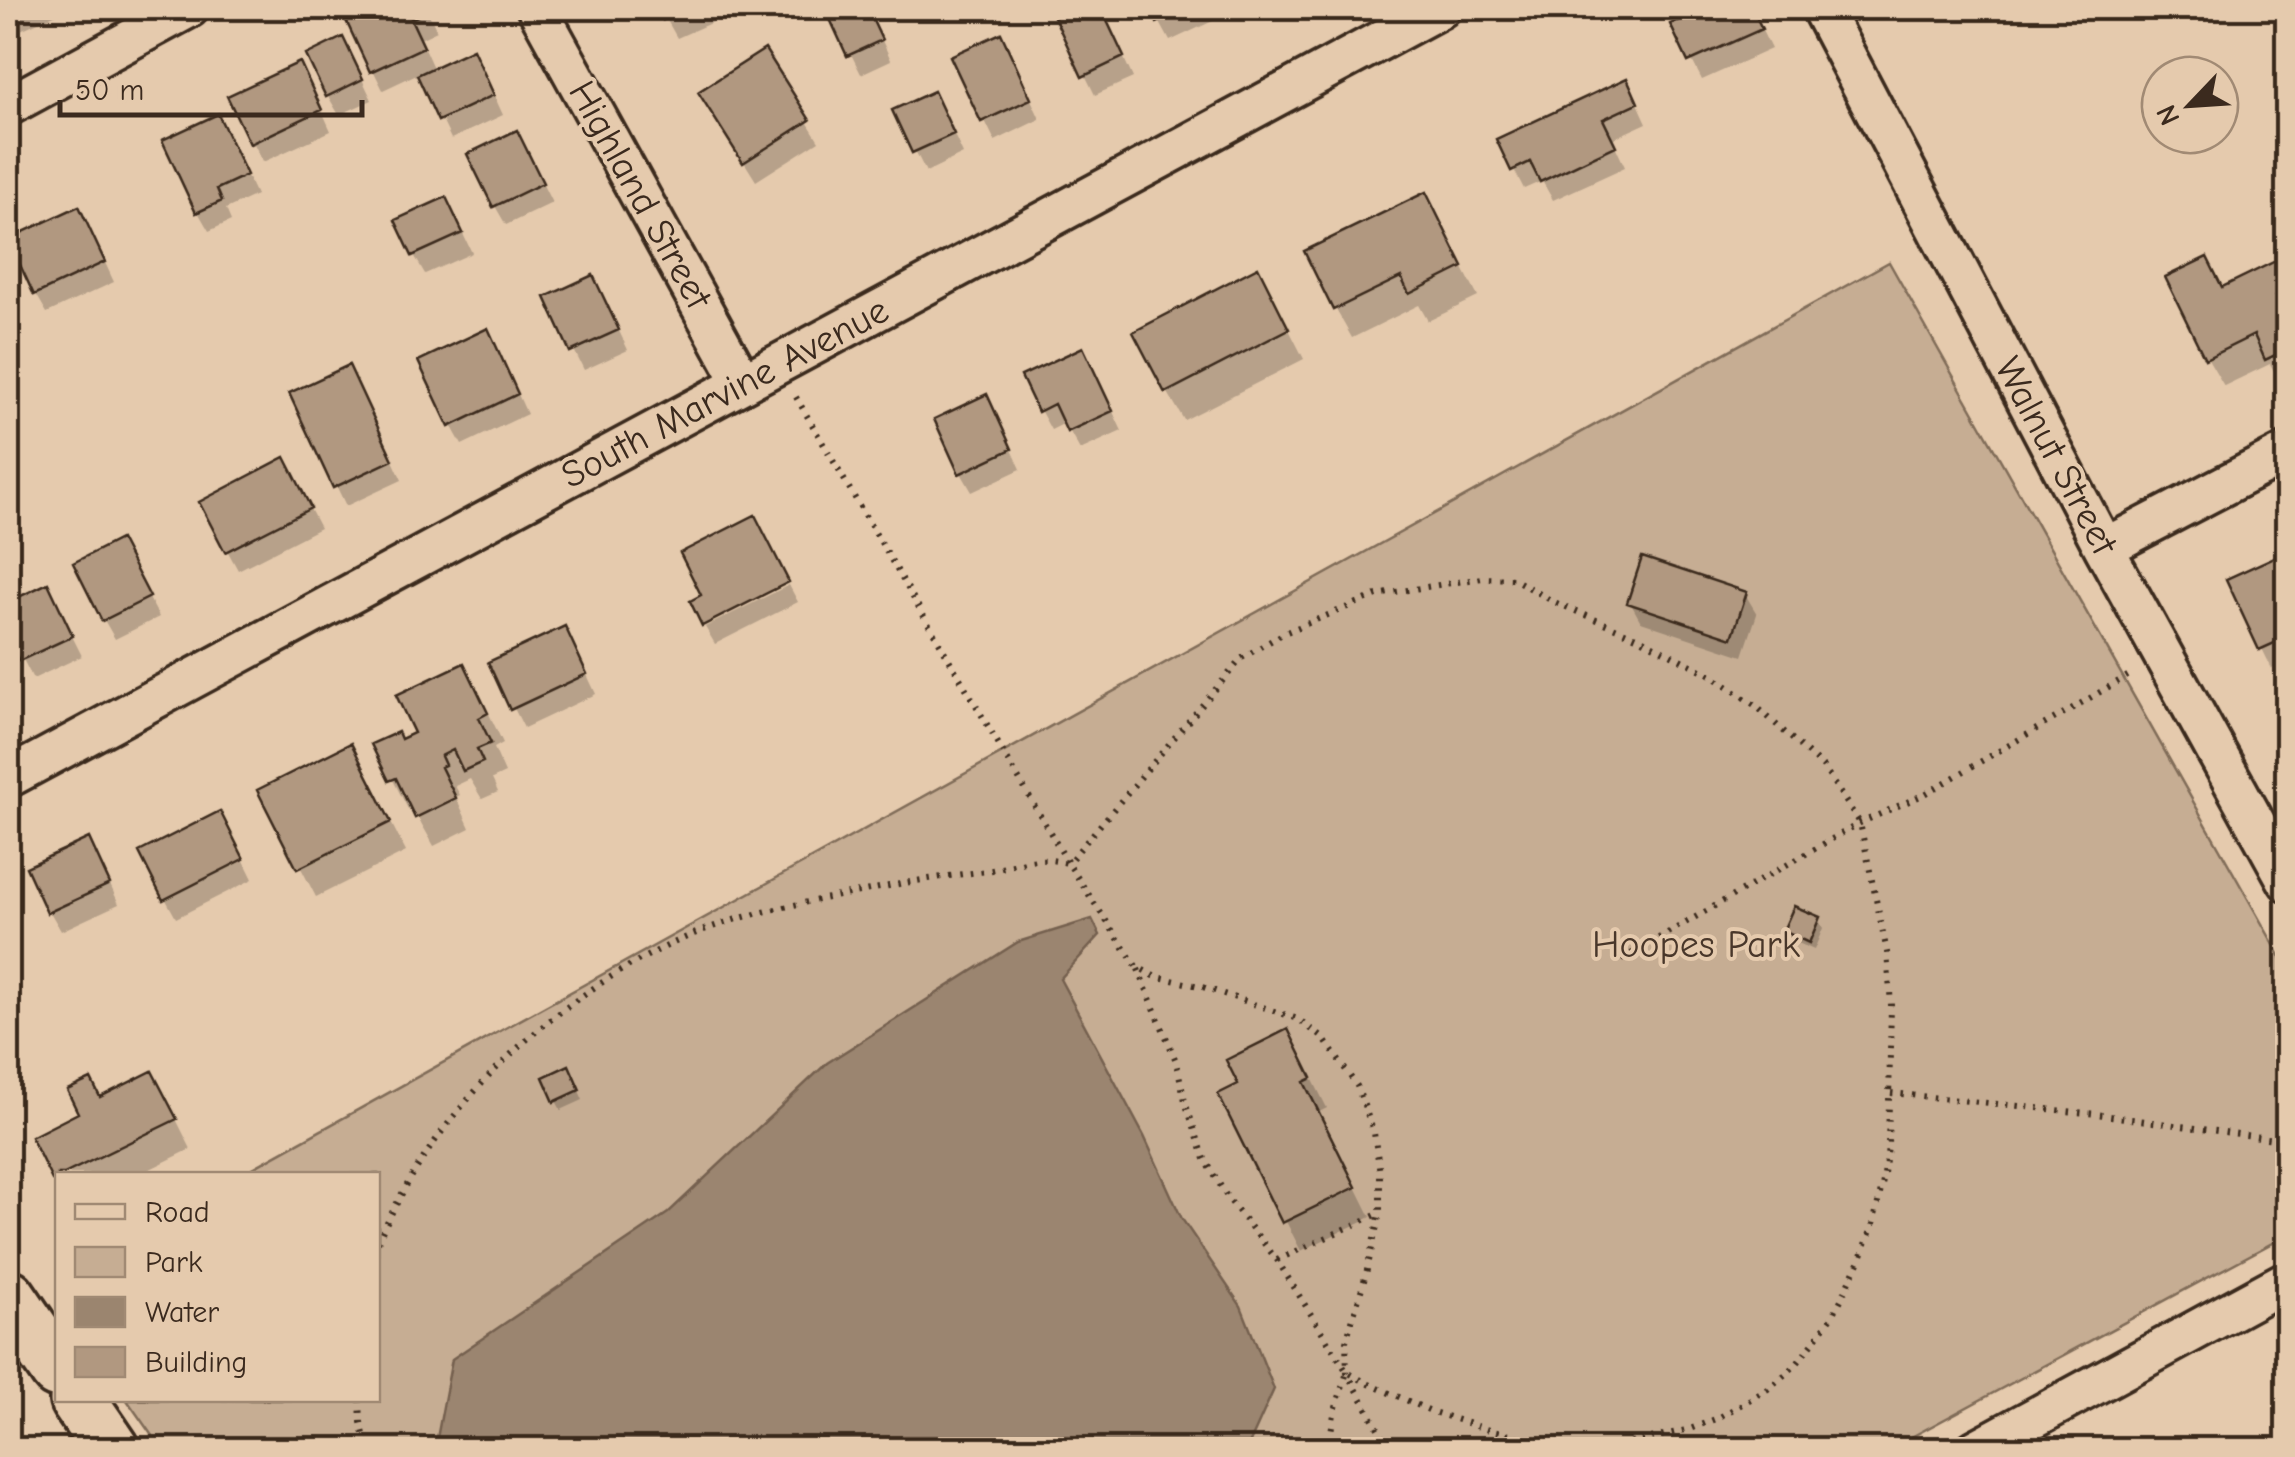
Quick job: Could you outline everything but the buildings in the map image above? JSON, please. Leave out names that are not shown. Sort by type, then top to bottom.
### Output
[{"type":"highway","points":[[8,1297],[55,1366]]},
{"type":"highway","points":[[79,1402],[112,1450]]},
{"type":"street","points":[[8,106],[189,8]]},
{"type":"street","name":"Highland Street","points":[[537,8],[743,384]]},
{"type":"street","name":"South Marvine Avenue","points":[[8,778],[1441,8]]},
{"type":"street","name":"Walnut Street","points":[[1826,17],[2104,548],[2288,882]]},
{"type":"street","points":[[2104,548],[2288,452]]},
{"type":"street","points":[[1974,1450],[2288,1280]]},
{"type":"path","points":[[777,365],[1068,863],[1136,966],[1176,1061],[1205,1159],[1227,1197],[1277,1260],[1390,1450]]},
{"type":"path","points":[[1068,863],[1242,658],[1284,633],[1376,596],[1482,578],[1514,579],[1552,601],[1641,639],[1710,675],[1756,706],[1823,767],[1860,823],[1887,952],[1891,1004],[1888,1147],[1873,1225],[1861,1258],[1833,1316],[1796,1365],[1768,1389],[1690,1429],[1616,1446],[1578,1447],[1542,1443],[1433,1412],[1347,1372]]},
{"type":"path","points":[[1622,959],[1860,823],[1924,794],[2163,655]]},
{"type":"path","points":[[380,1238],[416,1167],[450,1119],[532,1037],[608,979],[690,936],[764,912],[1042,859],[1068,863]]},
{"type":"path","points":[[1136,966],[1154,976],[1298,1019],[1324,1038],[1357,1086],[1374,1133],[1380,1213],[1346,1342],[1347,1372],[1328,1450]]},
{"type":"path","points":[[1890,1093],[2096,1114],[2288,1141]]},
{"type":"path","points":[[1277,1260],[1380,1213]]},
{"type":"path","points":[[360,1402],[368,1450]]},
{"type":"green space","name":"Hoopes Park","points":[[1889,262],[2287,968],[2287,1235],[1889,1449],[162,1450],[128,1402],[380,1402],[380,1172],[246,1172]]},
{"type":"water","points":[[1092,919],[1100,935],[1060,979],[1144,1136],[1182,1219],[1241,1306],[1274,1389],[1247,1449],[435,1449],[452,1359],[668,1213],[827,1063],[1018,942]]}]
